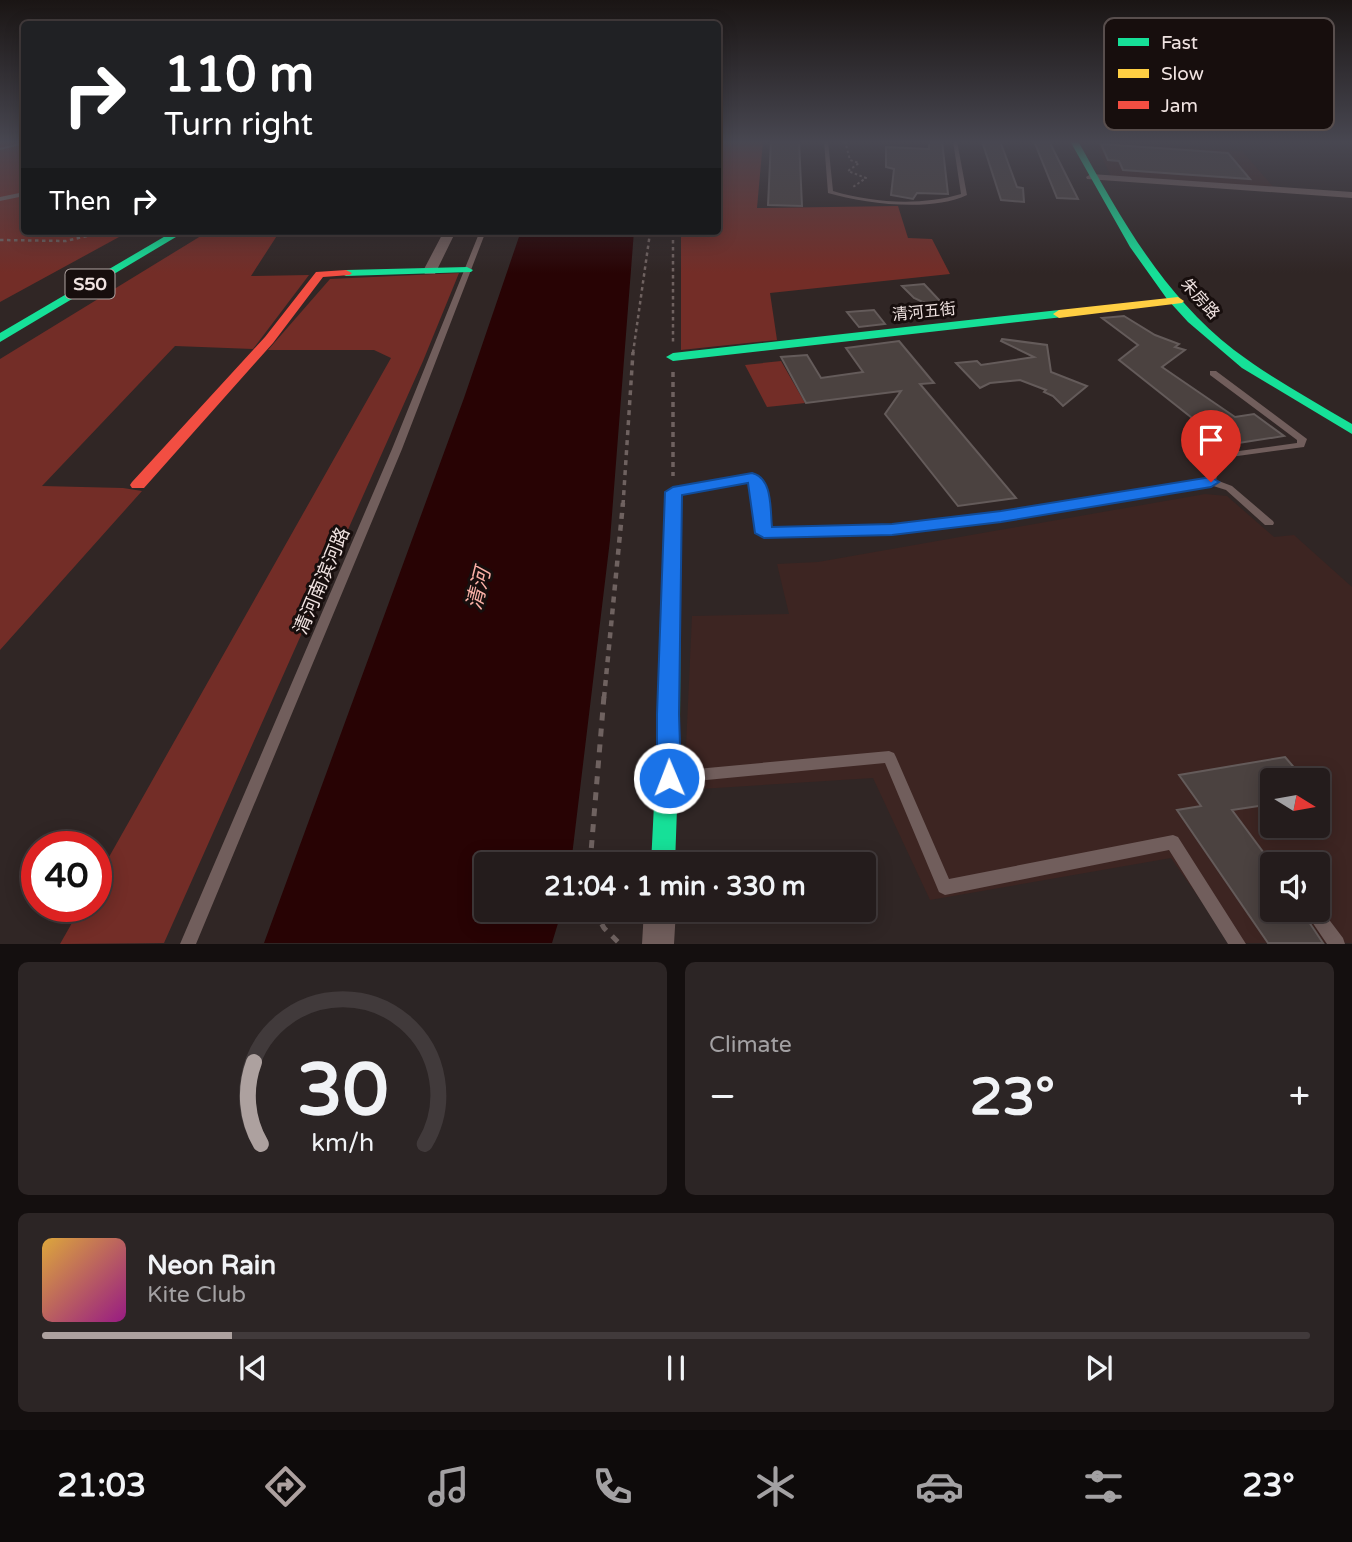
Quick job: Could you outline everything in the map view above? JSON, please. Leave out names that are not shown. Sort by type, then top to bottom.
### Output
[{"type":"main road","name":"朱房路","points":[[1096,185],[1155,273],[1213,339],[1352,430]]},
{"type":"main road","name":"S50","points":[[47,291],[149,235]]},
{"type":"main road","name":"S50","points":[[0,338],[174,235]]},
{"type":"main road","points":[[138,485],[269,340],[320,274],[467,270]]},
{"type":"main road","name":"清河五街","points":[[673,357],[1178,301]]},
{"type":"main road","points":[[664,852],[669,778],[673,492]]},
{"type":"street","points":[[1208,185],[1352,195]]},
{"type":"street","points":[[430,271],[448,235]]},
{"type":"street","points":[[658,943],[659,922]]},
{"type":"lane","points":[[829,185],[830,192],[839,195],[911,201],[951,200],[964,195],[962,185]]},
{"type":"lane","points":[[0,199],[21,195]]},
{"type":"lane","name":"清河南滨河路","points":[[188,943],[397,449],[481,235]]},
{"type":"lane","points":[[1211,482],[1215,461],[1220,456],[1301,445],[1302,439],[1213,373]]},
{"type":"lane","points":[[673,492],[752,477],[758,484],[764,533],[892,530],[1001,516],[1211,482],[1229,488],[1269,523]]},
{"type":"lane","points":[[669,778],[889,757],[945,887],[1173,842],[1238,943]]},
{"type":"lane","points":[[1321,922],[1337,943]]},
{"type":"path","points":[[839,195],[855,185]]},
{"type":"path","points":[[0,240],[56,241],[95,235]]},
{"type":"path","points":[[591,852],[625,473],[633,348],[640,276],[649,235]]},
{"type":"path","points":[[673,235],[673,492]]},
{"type":"path","points":[[601,922],[620,943]]},
{"type":"shaded area","points":[[0,185],[21,185],[21,235],[123,235],[0,302]]},
{"type":"shaded area","points":[[721,185],[759,185],[757,208],[898,206],[908,238],[932,239],[950,274],[770,293],[777,340],[681,350],[681,235],[721,235]]},
{"type":"shaded area","points":[[1217,185],[1272,185],[1275,189]]},
{"type":"shaded area","points":[[202,235],[277,235],[251,276],[309,275],[253,349],[175,346],[42,486],[142,491],[0,650],[0,359]]},
{"type":"shaded area","points":[[459,273],[423,361],[164,943],[60,944],[72,922],[112,922],[112,852],[391,358],[374,350],[268,350],[330,279]]},
{"type":"shaded area","points":[[781,361],[805,403],[767,407],[745,365]]},
{"type":"shaded area","points":[[1205,494],[1227,496],[1274,537],[1294,535],[1352,587],[1352,943],[1231,943],[1171,858],[930,900],[873,778],[684,790],[692,616],[789,614],[777,564],[818,562]]},
{"type":"water","name":"清河","points":[[520,235],[634,235],[610,540],[572,852],[474,852],[474,922],[558,922],[552,943],[264,943],[464,398]]},
{"type":"building","points":[[769,185],[801,185],[802,206],[768,205]]},
{"type":"building","points":[[892,185],[947,185],[948,194],[917,193],[913,199],[891,195]]},
{"type":"building","points":[[996,185],[1016,185],[1023,188],[1024,202],[1001,200]]},
{"type":"building","points":[[1052,185],[1071,185],[1078,199],[1057,198]]},
{"type":"building","points":[[924,284],[955,317],[914,298],[902,286]]},
{"type":"building","points":[[874,310],[885,324],[859,327],[847,312]]},
{"type":"building","points":[[1124,316],[1155,335],[1179,344],[1175,347],[1185,350],[1162,367],[1235,417],[1254,414],[1284,436],[1226,445],[1119,360],[1138,345],[1102,318]]},
{"type":"building","points":[[899,341],[934,383],[920,384],[1016,498],[958,506],[885,414],[901,391],[806,403],[781,357],[807,355],[821,378],[863,372],[846,348]]},
{"type":"building","points":[[1001,341],[1047,345],[1051,372],[1087,386],[1063,406],[1053,396],[1044,392],[1046,390],[1020,380],[990,383],[980,388],[956,363],[977,361],[981,365],[1034,357]]},
{"type":"building","points":[[1285,757],[1295,768],[1260,768],[1260,806],[1232,810],[1263,852],[1260,852],[1260,922],[1309,922],[1323,943],[1268,943],[1177,810],[1201,806],[1179,775]]},
{"type":"traffic: fast","points":[[1098,185],[1135,247],[1192,319],[1246,365],[1352,430]]},
{"type":"traffic: fast","points":[[0,338],[174,235]]},
{"type":"traffic: fast","points":[[346,273],[467,270]]},
{"type":"traffic: fast","points":[[673,357],[1059,314]]},
{"type":"traffic: fast","points":[[664,852],[669,725],[673,492]]},
{"type":"traffic: slow","points":[[1059,314],[1178,301]]},
{"type":"traffic: jam","points":[[138,485],[269,340],[320,274],[346,273]]},
{"type":"route","points":[[669,778],[673,492],[752,477],[758,484],[764,533],[892,530],[1001,516],[1211,482]]}]
